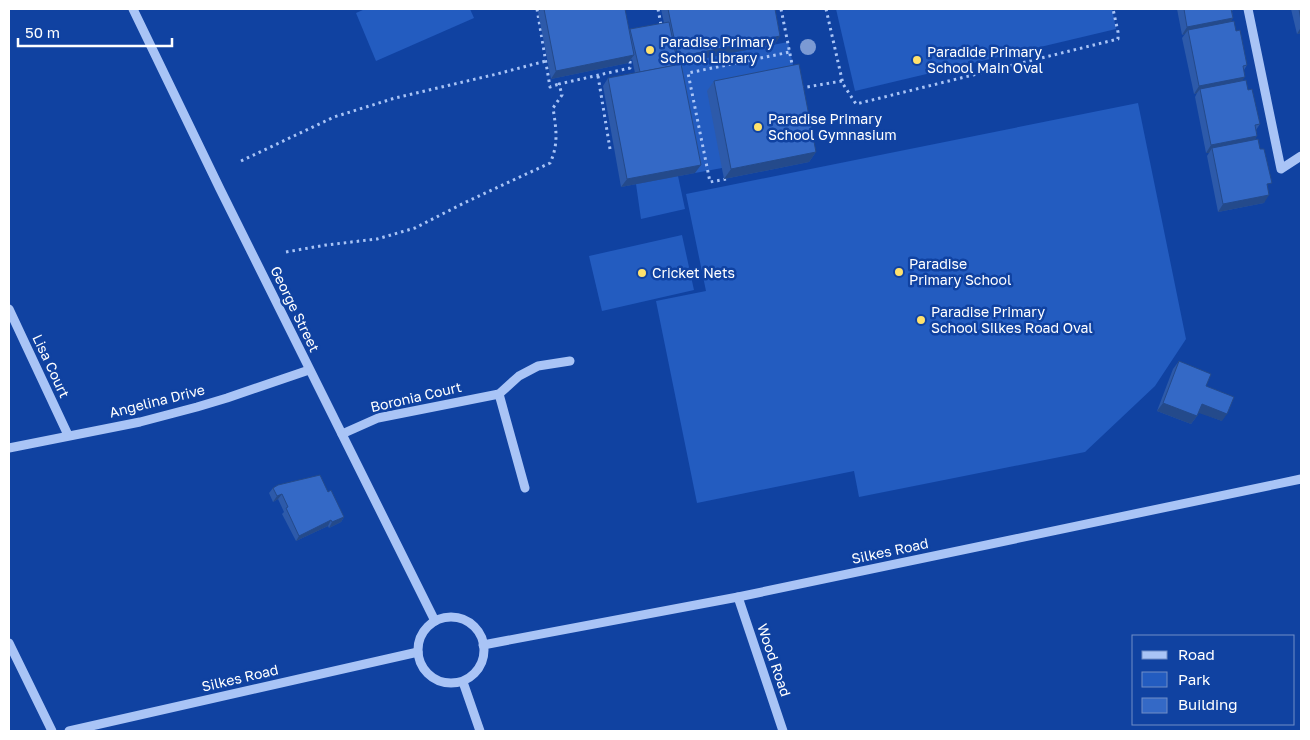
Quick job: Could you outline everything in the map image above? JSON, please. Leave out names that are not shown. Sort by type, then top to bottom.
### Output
[{"type":"street","name":"George Street","points":[[133,9],[220,189],[435,621]]},
{"type":"street","points":[[1248,9],[1281,169],[1301,156]]},
{"type":"street","name":"Lisa Court","points":[[9,308],[68,435]]},
{"type":"street","points":[[525,488],[499,394],[519,376],[538,366],[570,361]]},
{"type":"street","name":"Angelina Drive","points":[[9,448],[140,422],[228,398],[310,370]]},
{"type":"street","name":"Boronia Court","points":[[342,434],[378,418],[499,394]]},
{"type":"street","name":"Silkes Road","points":[[484,646],[738,597],[1301,479]]},
{"type":"street","name":"Wood Road","points":[[738,597],[783,731]]},
{"type":"street","points":[[445,618],[456,618],[467,622],[476,629],[484,646],[484,655],[480,667],[473,676],[463,682],[449,684],[438,681],[428,674],[421,665],[418,652],[420,637],[426,628],[435,621],[445,618]]},
{"type":"street","points":[[9,643],[52,731]]},
{"type":"street","name":"Silkes Road","points":[[70,731],[418,652]]},
{"type":"street","points":[[463,682],[480,731]]},
{"type":"path","points":[[537,9],[550,87],[630,68],[630,58]]},
{"type":"path","points":[[658,9],[662,32]]},
{"type":"path","points":[[781,9],[794,74]]},
{"type":"path","points":[[826,9],[842,81],[856,104],[1118,39],[1113,9]]},
{"type":"path","points":[[734,177],[710,182],[688,72],[790,52]]},
{"type":"path","points":[[241,161],[334,117],[395,98],[546,61]]},
{"type":"path","points":[[598,76],[610,149]]},
{"type":"path","points":[[797,89],[842,81]]},
{"type":"path","points":[[286,252],[377,238],[414,228],[550,164],[555,153],[557,132],[553,108],[562,95],[559,84]]},
{"type":"green space","points":[[365,9],[470,9],[474,18],[376,61],[356,13]]},
{"type":"green space","name":"Paradide Primary School Main Oval","points":[[836,9],[1112,9],[1116,29],[855,91]]},
{"type":"green space","points":[[788,42],[795,74],[722,168],[695,173],[674,64]]},
{"type":"green space","name":"Paradise Primary School Silkes Road Oval","points":[[1138,103],[1186,339],[1155,386],[1085,452],[859,497],[854,471],[697,503],[656,301],[706,291],[686,194]]},
{"type":"green space","points":[[678,176],[685,209],[641,219],[636,184]]},
{"type":"green space","name":"Cricket Nets","points":[[682,235],[694,290],[602,311],[589,256]]},
{"type":"building","points":[[544,9],[625,9],[634,55],[556,71]]},
{"type":"building","points":[[668,9],[775,9],[780,36],[678,57]]},
{"type":"building","points":[[1184,9],[1231,9],[1233,18],[1187,27]]},
{"type":"building","points":[[1234,21],[1236,31],[1240,30],[1247,65],[1243,66],[1245,77],[1199,86],[1188,30]]},
{"type":"building","name":"Paradise Primary School Library","points":[[669,22],[678,65],[640,72],[630,29]]},
{"type":"building","points":[[681,64],[701,165],[627,179],[608,78]]},
{"type":"building","name":"Paradise Primary School Gymnasium","points":[[799,64],[816,152],[731,169],[714,81]]},
{"type":"building","points":[[1246,80],[1248,90],[1252,89],[1260,124],[1255,125],[1257,136],[1211,145],[1200,89]]},
{"type":"building","points":[[1258,139],[1260,149],[1264,149],[1272,183],[1267,184],[1269,195],[1223,204],[1212,148]]},
{"type":"building","points":[[1179,361],[1211,374],[1206,386],[1234,397],[1227,414],[1202,404],[1197,416],[1163,403]]},
{"type":"building","points":[[320,475],[328,492],[331,490],[344,517],[332,522],[331,520],[299,536],[286,508],[288,507],[282,494],[277,496],[273,488],[278,485]]},
{"type":"place","name":"Paradise Primary School Library","points":[[650,50]]},
{"type":"place","name":"Paradide Primary School Main Oval","points":[[917,60]]},
{"type":"place","name":"Paradise Primary School Gymnasium","points":[[758,127]]},
{"type":"place","name":"Paradise Primary School","points":[[899,272]]},
{"type":"place","name":"Cricket Nets","points":[[642,273]]},
{"type":"place","name":"Paradise Primary School Silkes Road Oval","points":[[921,320]]}]
